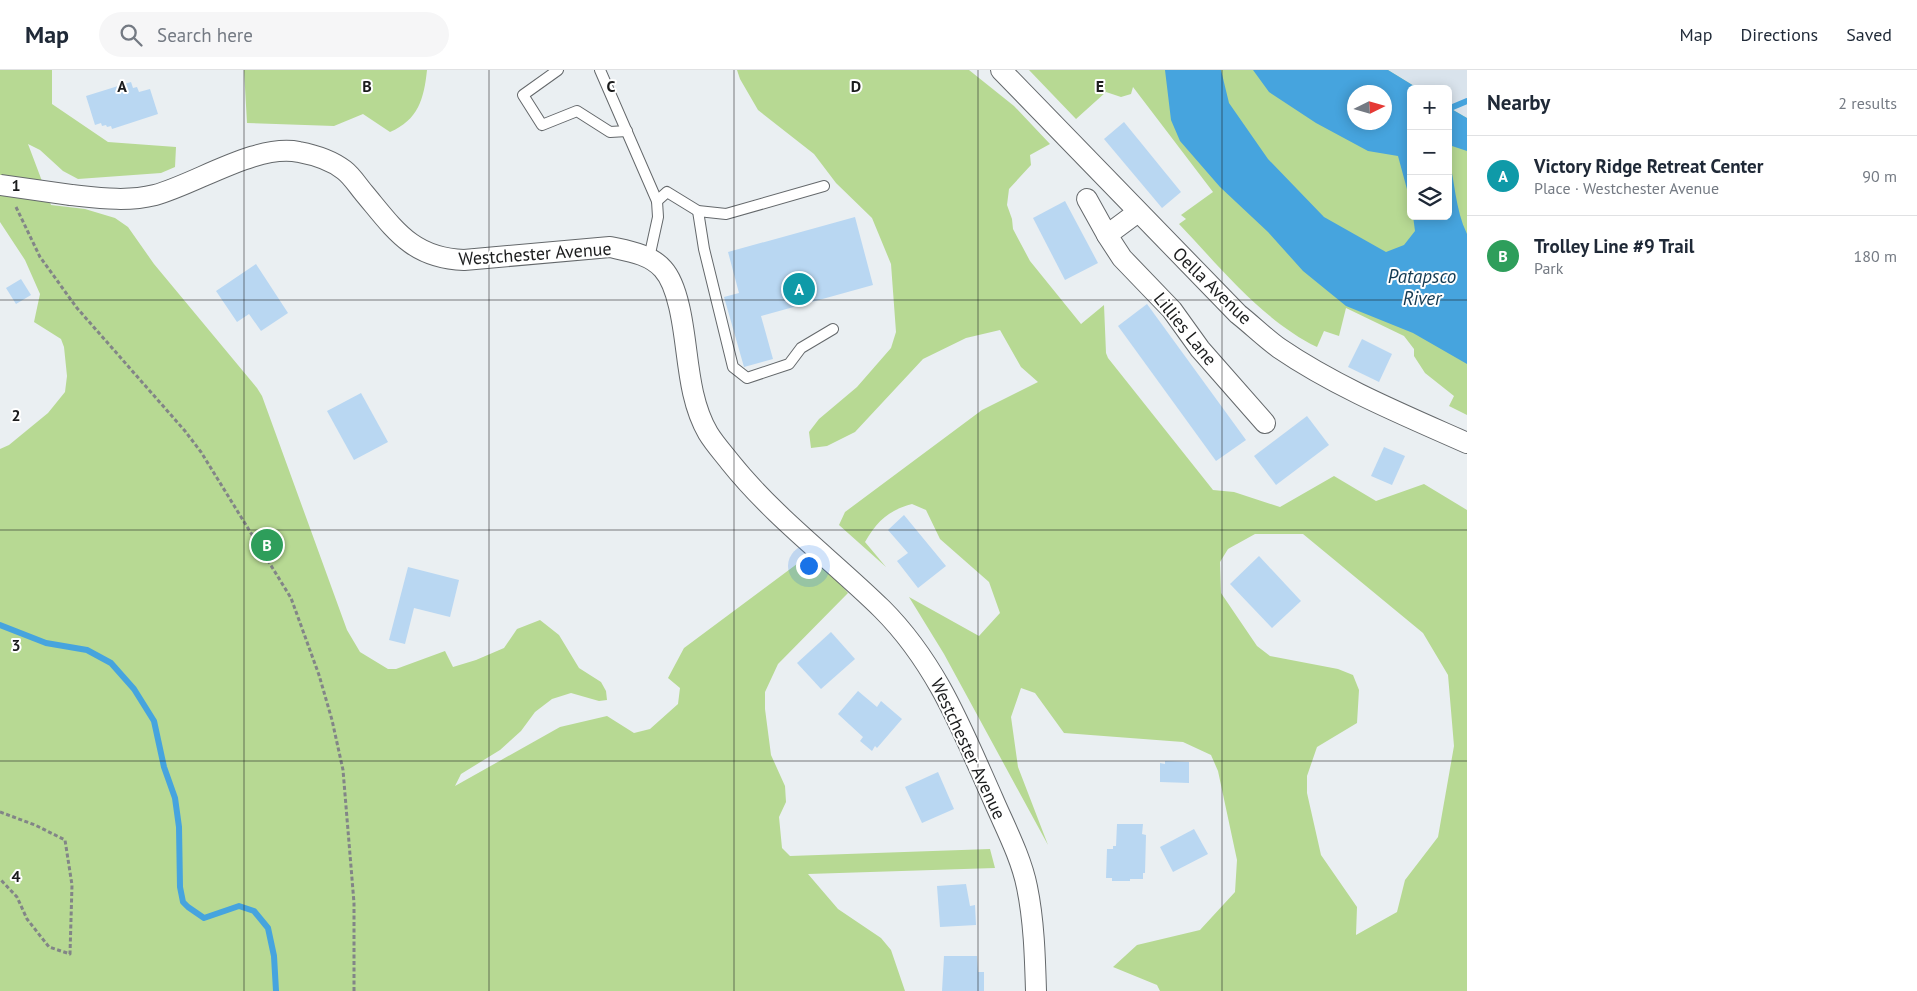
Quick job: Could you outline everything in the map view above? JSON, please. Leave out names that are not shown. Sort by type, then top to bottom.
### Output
[{"type":"street","name":"Oella Avenue","points":[[1001,70],[1238,314],[1279,348],[1327,376],[1385,406],[1467,443]]},
{"type":"street","name":"Westchester Avenue","points":[[0,186],[98,198],[138,199],[178,187],[240,161],[270,152],[296,151],[321,157],[345,171],[398,233],[415,247],[430,255],[448,260],[464,260],[610,247],[649,258],[664,269],[675,289],[695,399],[708,433],[748,485],[796,531],[854,582],[902,629],[922,655],[952,707],[1012,842],[1027,886],[1032,925],[1036,991]]},
{"type":"street","name":"Lillies Lane","points":[[1087,199],[1122,258],[1172,310],[1200,349],[1265,423]]},
{"type":"street","points":[[1107,235],[1138,212]]},
{"type":"lane","points":[[558,70],[523,95],[542,125],[577,111],[610,132],[627,131]]},
{"type":"lane","points":[[600,70],[657,201],[658,217],[649,258]]},
{"type":"lane","points":[[657,201],[667,192],[698,211],[726,214],[824,186]]},
{"type":"lane","points":[[698,211],[704,249],[733,367],[748,378],[789,364],[801,348],[833,329]]},
{"type":"path","points":[[13,200],[24,227],[40,257],[77,308],[185,431],[291,598],[319,674],[343,770],[354,903],[354,991]]},
{"type":"path","points":[[0,812],[36,825],[64,840],[72,886],[70,954],[49,947],[27,919],[17,897],[0,879]]},
{"type":"shaded area","points":[[1388,70],[1467,70],[1467,118],[1452,109],[1452,85],[1412,85]]},
{"type":"green space","points":[[0,70],[52,70],[52,104],[108,142],[176,147],[175,167],[161,173],[78,179],[63,171],[40,150],[28,144],[51,205],[85,209],[115,218],[128,227],[154,264],[257,388],[262,396],[347,630],[360,652],[388,669],[396,669],[445,651],[453,667],[504,648],[517,629],[540,620],[559,635],[579,668],[601,682],[606,691],[607,700],[599,701],[571,693],[552,699],[535,712],[521,731],[500,750],[461,774],[455,786],[560,727],[607,716],[634,733],[650,729],[678,704],[680,688],[668,678],[684,648],[813,552],[848,593],[778,664],[765,692],[765,709],[771,755],[785,786],[786,802],[779,817],[782,848],[790,856],[990,849],[995,868],[808,874],[838,909],[881,938],[891,950],[905,991],[0,991],[0,449],[9,445],[48,413],[65,392],[67,376],[64,347],[61,339],[34,322],[40,294],[25,260],[0,222]]},
{"type":"green space","points":[[244,70],[427,70],[424,90],[418,107],[407,121],[390,132],[363,114],[334,126],[247,123]]},
{"type":"green space","points":[[737,70],[969,70],[1014,106],[1050,144],[1030,155],[1031,165],[1009,189],[1007,205],[1013,229],[1030,261],[1081,324],[1104,305],[1106,353],[1108,358],[1213,490],[1234,492],[1280,507],[1334,476],[1376,501],[1424,484],[1467,510],[1467,991],[1160,991],[1157,985],[1113,967],[1137,945],[1200,930],[1235,892],[1237,860],[1218,771],[1211,755],[1183,742],[1064,733],[1035,693],[1021,688],[1011,717],[1018,767],[1048,845],[944,654],[909,597],[979,636],[1000,613],[989,582],[940,539],[926,510],[912,504],[904,506],[884,517],[865,542],[886,567],[839,525],[845,512],[982,410],[1038,382],[1021,367],[1000,330],[966,338],[923,359],[855,432],[827,446],[811,448],[809,432],[819,419],[857,387],[891,348],[896,332],[891,264],[872,218],[836,183],[814,154],[758,110],[740,79]],"holes":[[[1255,534],[1303,534],[1423,633],[1448,675],[1454,746],[1438,837],[1405,880],[1397,912],[1356,935],[1357,907],[1321,855],[1307,793],[1307,776],[1317,747],[1357,723],[1359,690],[1353,675],[1338,669],[1270,656],[1257,646],[1221,593],[1220,562],[1228,549]]]},
{"type":"green space","points":[[1029,70],[1388,70],[1412,85],[1407,85],[1407,220],[1452,220],[1452,109],[1467,118],[1467,415],[1449,406],[1454,396],[1425,373],[1414,356],[1414,349],[1404,336],[1346,308],[1339,336],[1324,331],[1317,347],[1278,323],[1260,308],[1179,224],[1186,219],[1181,215],[1213,192],[1133,87],[1131,94],[1121,97],[1106,92],[1076,119]]},
{"type":"water","name":"Patapsco River","points":[[1165,70],[1221,70],[1229,103],[1268,159],[1324,217],[1386,252],[1404,245],[1415,231],[1414,220],[1452,220],[1452,174],[1458,205],[1467,234],[1467,364],[1413,333],[1346,306],[1303,271],[1268,232],[1220,187],[1180,141],[1171,120]]},
{"type":"water","points":[[1253,70],[1388,70],[1412,85],[1407,85],[1407,189],[1398,156],[1368,151],[1316,123],[1269,92]]},
{"type":"water","points":[[1452,109],[1467,118],[1467,151],[1452,146]]},
{"type":"building","points":[[131,82],[133,88],[137,87],[139,92],[150,89],[158,114],[112,129],[111,126],[102,126],[101,123],[95,125],[86,96]]},
{"type":"building","points":[[1124,122],[1181,192],[1162,208],[1104,139]]},
{"type":"building","points":[[1065,201],[1098,263],[1065,280],[1033,218]]},
{"type":"building","points":[[855,217],[873,285],[761,316],[773,359],[744,367],[724,297],[739,293],[728,252]]},
{"type":"building","points":[[256,264],[288,313],[261,331],[249,314],[237,322],[216,291]]},
{"type":"building","points":[[21,279],[31,295],[16,304],[6,288]]},
{"type":"building","points":[[1147,304],[1246,440],[1216,461],[1118,326]]},
{"type":"building","points":[[1362,339],[1392,354],[1379,382],[1348,367]]},
{"type":"building","points":[[361,393],[388,442],[354,460],[327,411]]},
{"type":"building","points":[[1307,416],[1329,445],[1276,485],[1254,456]]},
{"type":"building","points":[[1384,447],[1405,456],[1392,485],[1371,476]]},
{"type":"building","points":[[904,515],[946,566],[918,588],[897,561],[908,553],[888,530]]},
{"type":"building","points":[[1259,556],[1301,601],[1272,628],[1230,584]]},
{"type":"building","points":[[408,567],[459,580],[450,617],[414,608],[405,644],[389,640]]},
{"type":"building","points":[[831,632],[855,659],[821,689],[797,663]]},
{"type":"building","points":[[858,691],[877,707],[881,701],[902,719],[877,748],[875,746],[872,751],[860,741],[863,737],[838,714]]},
{"type":"building","points":[[1165,761],[1189,762],[1189,783],[1160,782],[1160,763],[1165,764]]},
{"type":"building","points":[[938,772],[954,809],[922,823],[905,787]]},
{"type":"building","points":[[1117,824],[1143,824],[1142,834],[1146,835],[1145,873],[1143,873],[1143,879],[1112,881],[1112,878],[1106,878],[1107,849],[1113,849],[1113,846],[1116,846]]},
{"type":"building","points":[[1194,829],[1208,854],[1173,872],[1160,847]]},
{"type":"building","points":[[966,884],[970,906],[975,905],[976,925],[940,927],[937,886]]},
{"type":"building","points":[[944,956],[977,956],[978,972],[984,972],[984,991],[942,991]]},
{"type":"waterway","points":[[1452,107],[1467,101]]},
{"type":"waterway","points":[[0,625],[46,643],[87,650],[111,663],[134,689],[154,721],[164,767],[175,798],[179,827],[180,887],[183,902],[204,918],[239,906],[254,911],[268,928],[274,956],[276,991]]},
{"type":"place","name":"Victory Ridge Retreat Center","points":[[799,289]]},
{"type":"place","name":"Trolley Line #9 Trail","points":[[267,545]]}]
